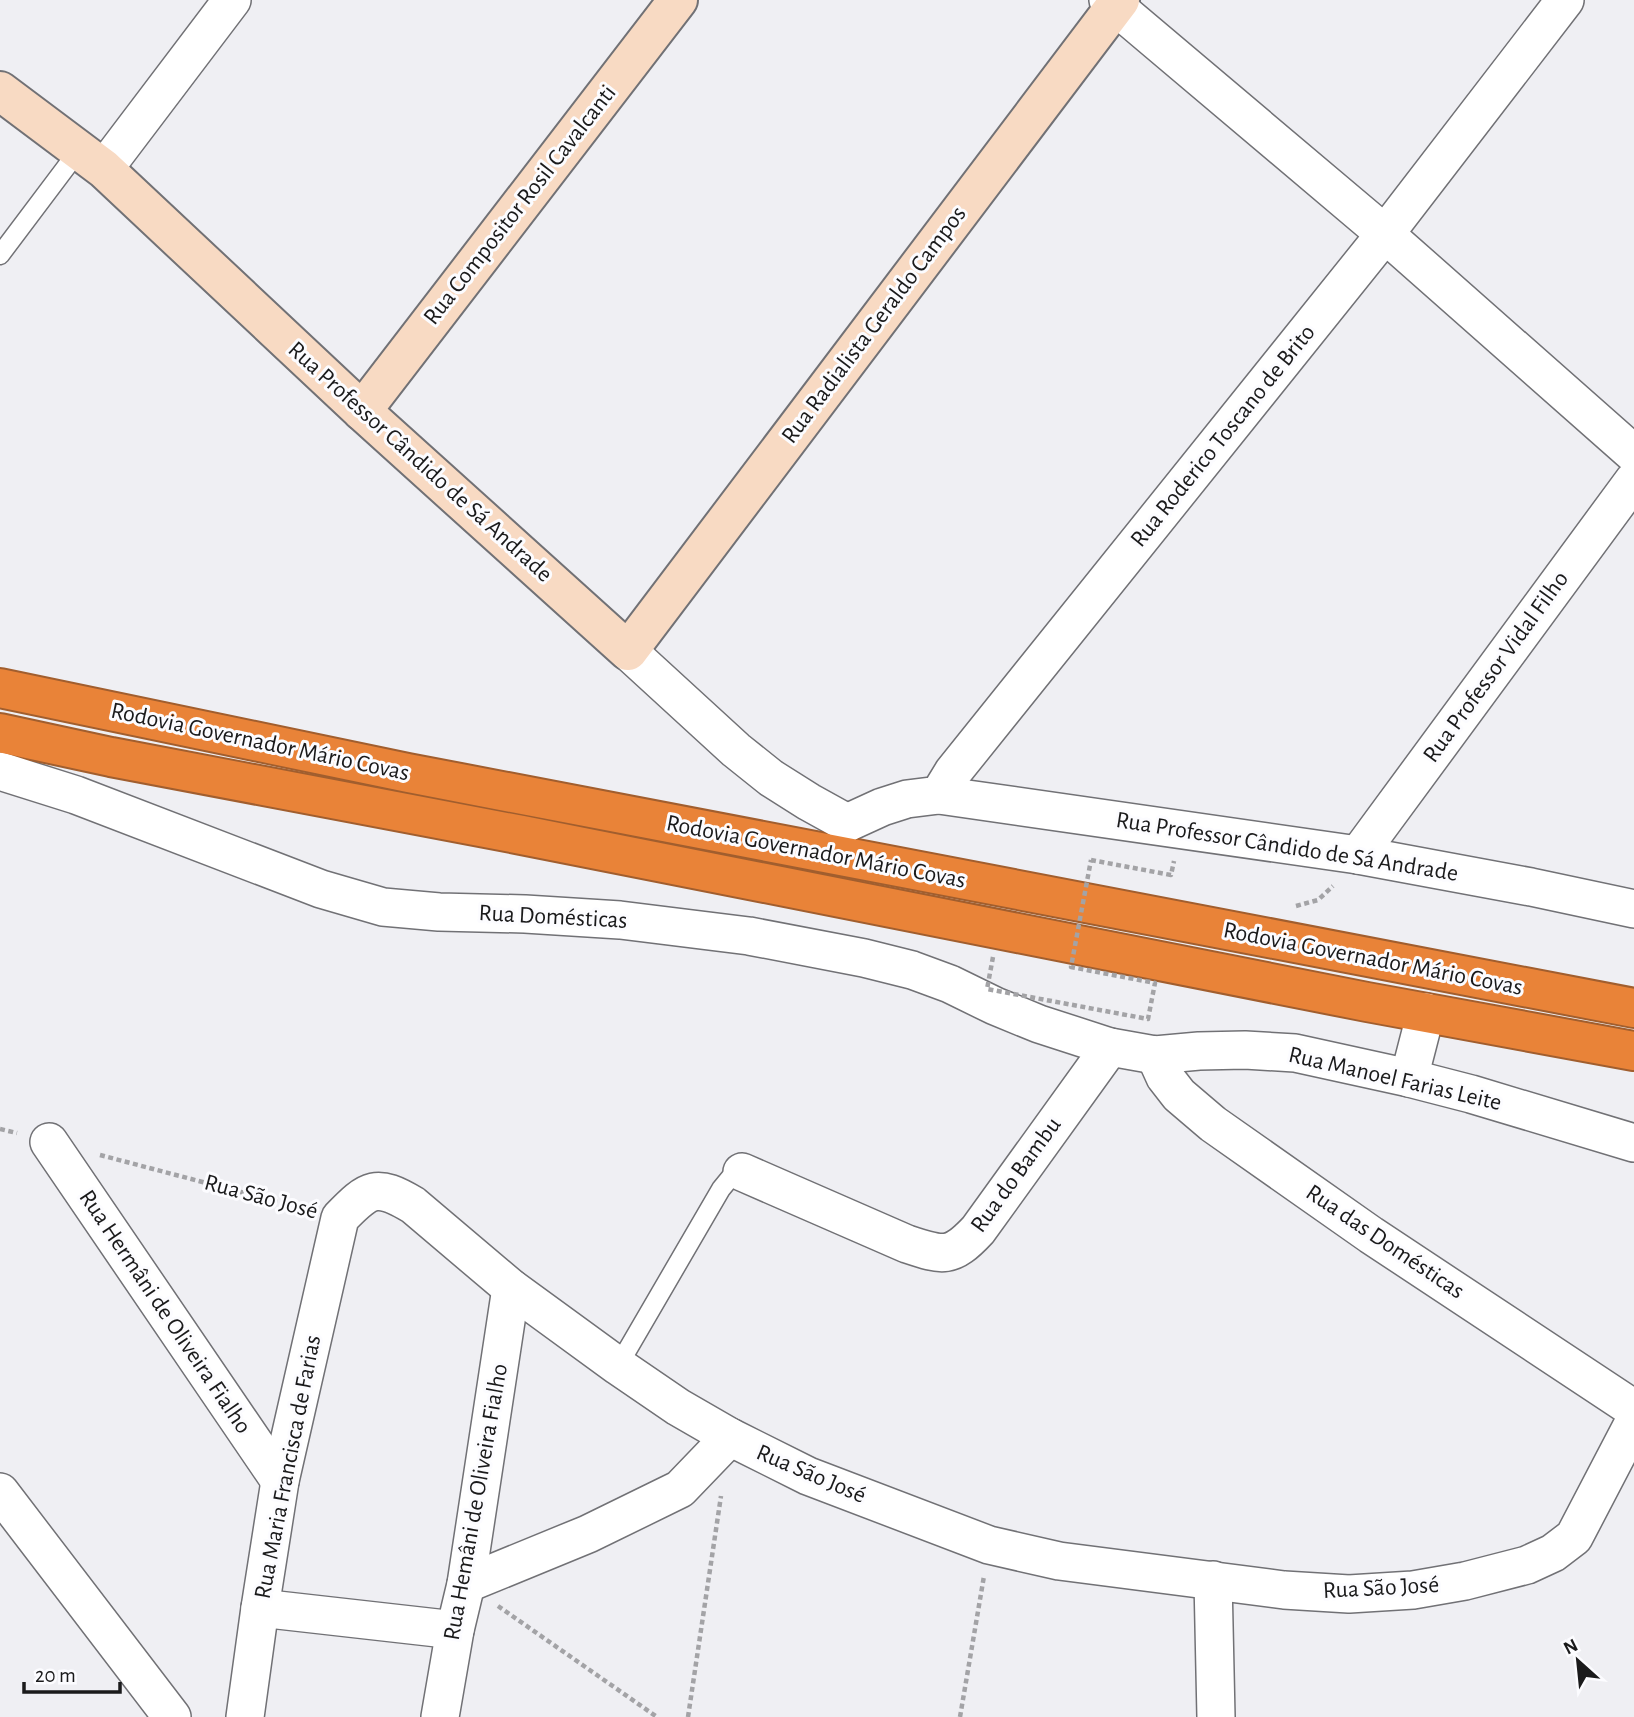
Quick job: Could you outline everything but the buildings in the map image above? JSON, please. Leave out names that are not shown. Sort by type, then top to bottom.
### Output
[{"type":"highway","name":"Rodovia Governador Mário Covas","points":[[0,688],[408,773],[844,840],[1634,1008]]},
{"type":"highway","name":"Rodovia Governador Mário Covas","points":[[0,733],[111,757],[1634,1051]]},
{"type":"street","points":[[91,160],[232,0]]},
{"type":"street","name":"Rua Compositor Rosil Cavalcanti","points":[[362,411],[678,0]]},
{"type":"street","name":"Rua Roderico Toscano de Brito","points":[[939,795],[953,772],[1385,234],[1565,0]]},
{"type":"street","points":[[1115,2],[1385,234],[1634,454]]},
{"type":"street","name":"Rua Radialista Geraldo Campos","points":[[628,651],[1115,2]]},
{"type":"street","name":"Rua Professor Cândido de Sá Andrade","points":[[0,91],[91,160],[362,411],[736,750],[771,778],[809,802],[844,840]]},
{"type":"street","name":"Rua Professor Vidal Filho","points":[[1358,855],[1634,480]]},
{"type":"street","name":"Rua Domésticas","points":[[0,771],[76,795],[321,889],[383,907],[620,920],[749,936],[864,958],[912,970],[1039,1024],[1110,1047]]},
{"type":"street","points":[[844,840],[882,807],[907,799],[939,795]]},
{"type":"street","name":"Rua Professor Cândido de Sá Andrade","points":[[939,795],[1358,855],[1634,909]]},
{"type":"street","points":[[1409,1078],[1426,1012]]},
{"type":"street","name":"Rua Manoel Farias Leite","points":[[1110,1047],[1155,1055],[1245,1050],[1295,1053],[1471,1094],[1634,1143]]},
{"type":"street","name":"Rua do Bambu","points":[[742,1172],[907,1244],[935,1253],[952,1251],[965,1244],[978,1230],[1110,1047]]},
{"type":"street","name":"Rua das Domésticas","points":[[1155,1055],[1165,1077],[1179,1094],[1213,1124],[1371,1235],[1634,1409]]},
{"type":"street","name":"Rua Hermâni de Oliveira Fialho","points":[[49,1142],[280,1481]]},
{"type":"street","name":"Rua São José","points":[[340,1218],[359,1198],[372,1191],[385,1191],[398,1196],[413,1205],[511,1287],[618,1366],[678,1407],[730,1437],[808,1476],[989,1545],[1059,1561],[1284,1590],[1349,1594],[1413,1590],[1465,1581],[1528,1565],[1553,1553],[1574,1537],[1634,1422]]},
{"type":"street","name":"Rua Maria Francisca de Farias","points":[[245,1717],[280,1481],[340,1218]]},
{"type":"street","name":"Rua Hemâni de Oliveira Fialho","points":[[440,1717],[466,1584],[511,1287]]},
{"type":"street","points":[[466,1584],[588,1534],[680,1489],[730,1437]]},
{"type":"street","points":[[0,1492],[172,1717]]},
{"type":"street","points":[[1213,1580],[1216,1717]]},
{"type":"street","points":[[260,1608],[455,1630]]},
{"type":"lane","points":[[0,255],[91,160]]},
{"type":"lane","points":[[618,1366],[721,1189],[730,1178],[742,1172]]},
{"type":"path","points":[[993,957],[987,989],[1148,1019],[1155,983],[1071,967],[1091,860]]},
{"type":"path","name":"Rua São José","points":[[0,1129],[340,1218]]},
{"type":"path","points":[[688,1717],[722,1491]]},
{"type":"path","points":[[960,1717],[989,1545]]},
{"type":"path","points":[[466,1584],[657,1717]]}]
